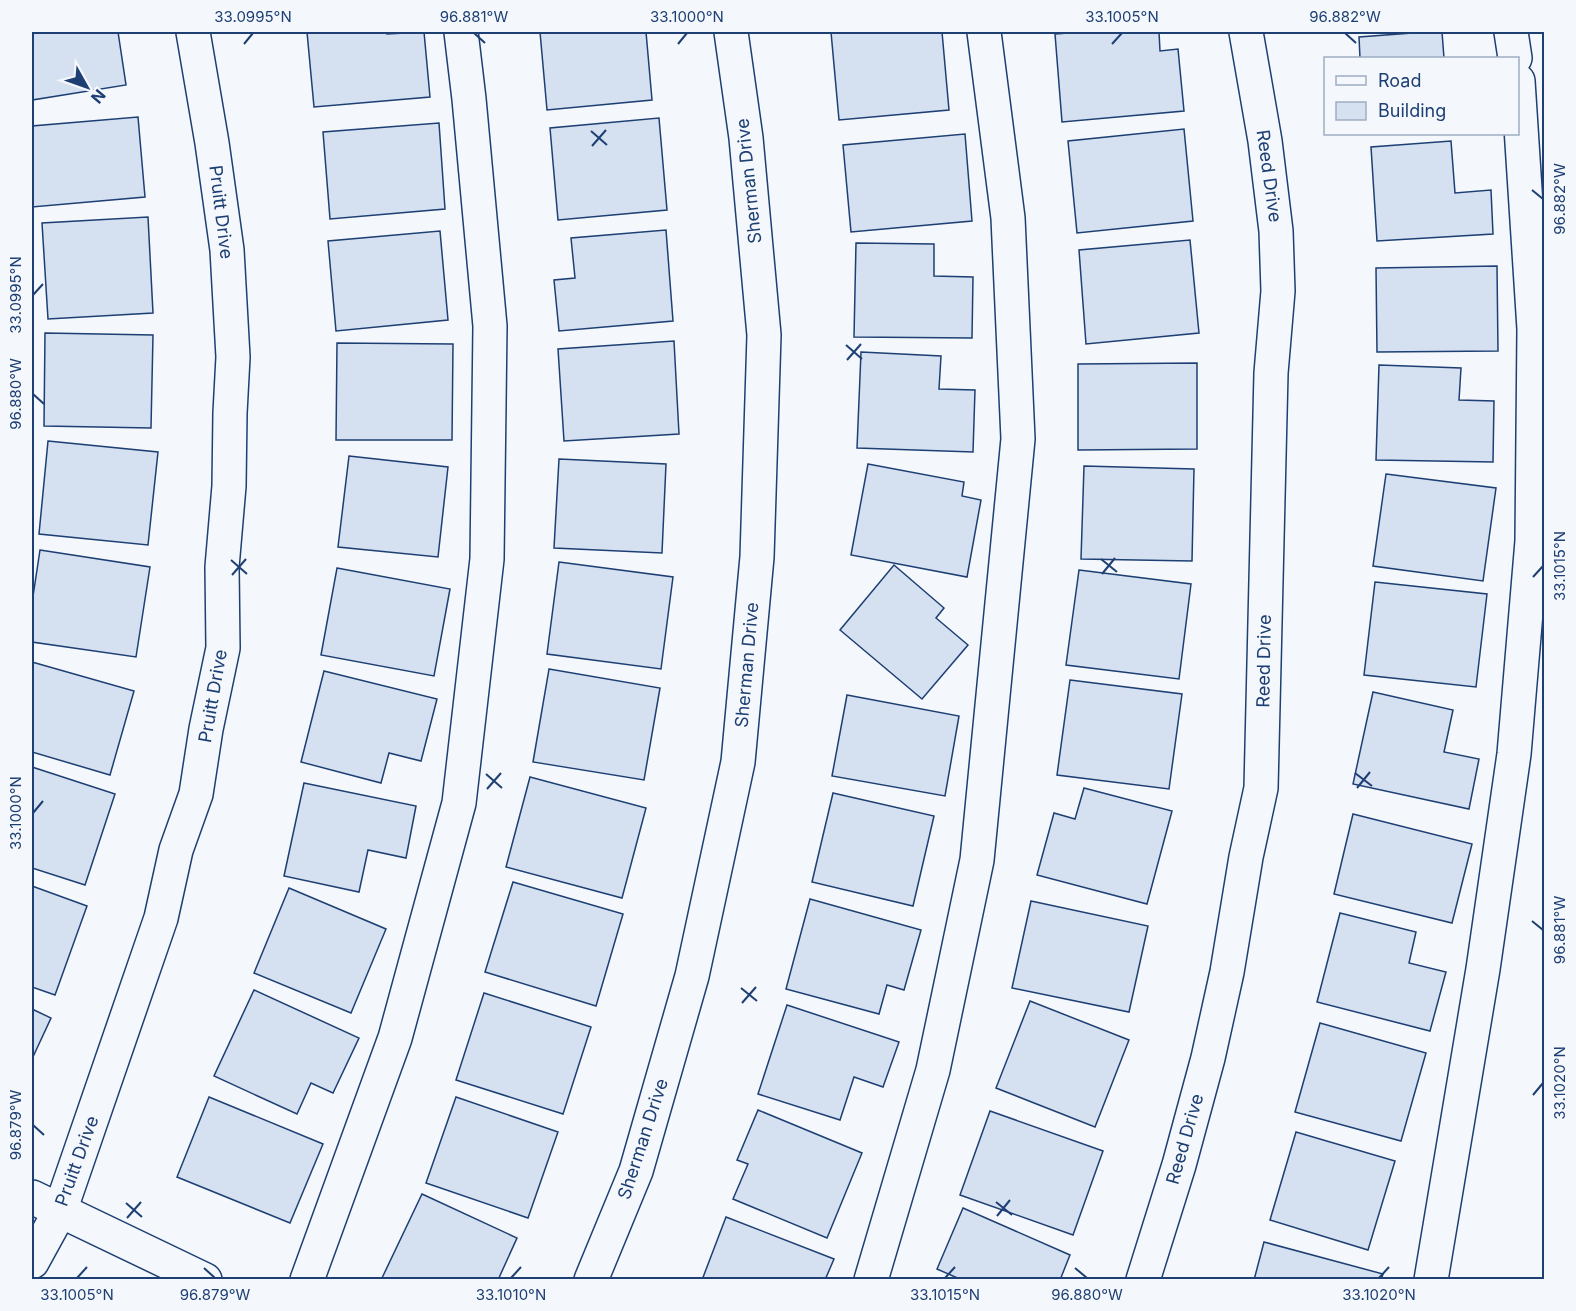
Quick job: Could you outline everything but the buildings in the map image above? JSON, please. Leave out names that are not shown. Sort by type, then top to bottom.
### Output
[{"type":"street","name":"Pruitt Drive","points":[[32,1262],[46,1204],[162,918],[176,850],[196,794],[206,729],[223,648],[222,567],[229,486],[233,357],[227,250],[193,32]]},
{"type":"street","points":[[306,1280],[395,1038],[459,803],[487,559],[490,326],[461,32]]},
{"type":"street","name":"Sherman Drive","points":[[591,1280],[636,1171],[692,976],[738,762],[757,557],[764,335],[746,138],[731,32]]},
{"type":"street","points":[[871,1280],[933,1070],[977,860],[1017,451],[1008,219],[984,32]]},
{"type":"street","name":"Reed Drive","points":[[1143,1280],[1179,1165],[1208,1058],[1227,972],[1246,857],[1261,788],[1271,373],[1278,291],[1276,231],[1246,32]]},
{"type":"street","points":[[1511,32],[1515,57]]},
{"type":"street","points":[[1431,1280],[1484,957],[1514,754],[1532,541],[1534,329],[1519,96]]},
{"type":"street","points":[[46,1204],[205,1280]]}]
